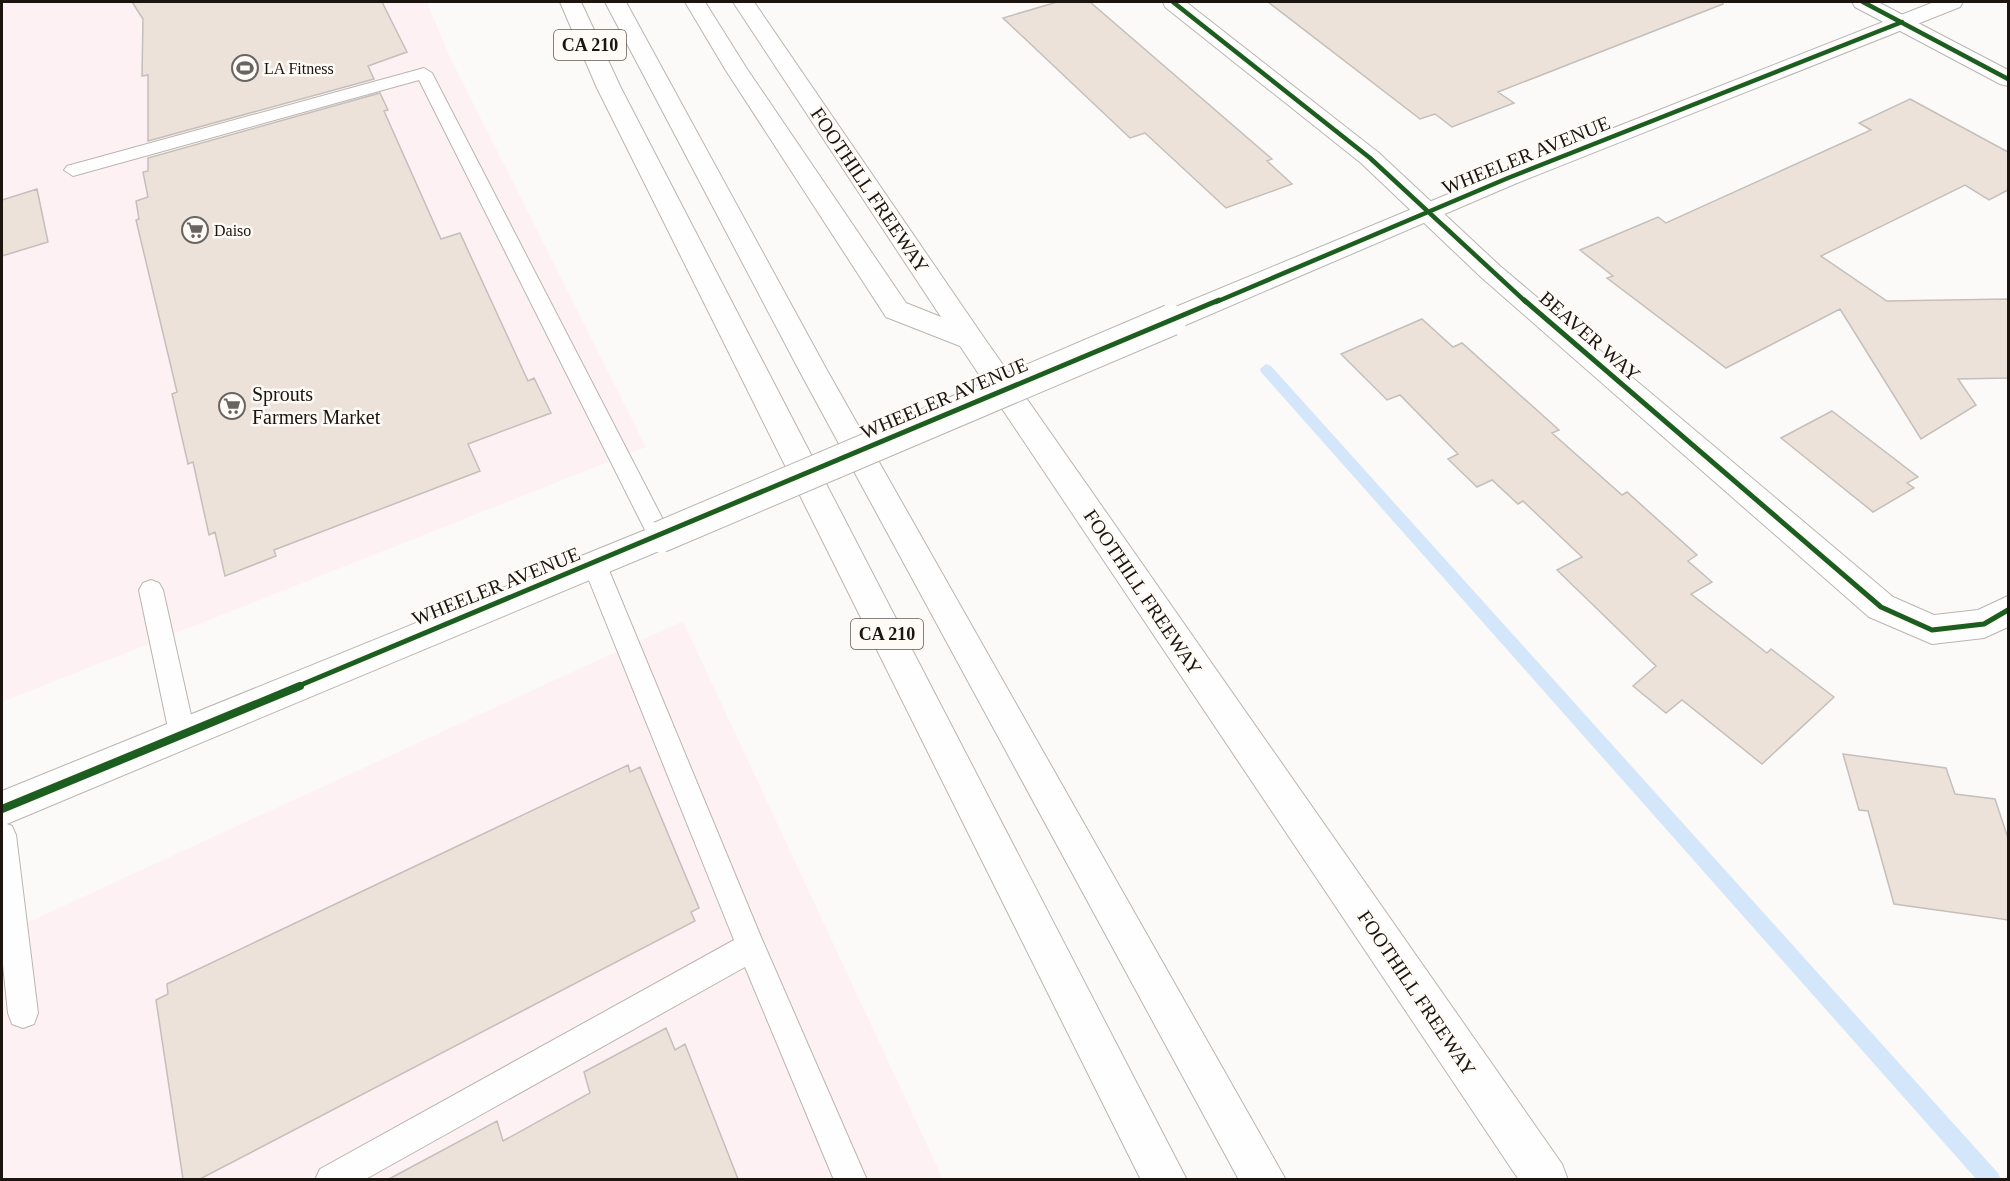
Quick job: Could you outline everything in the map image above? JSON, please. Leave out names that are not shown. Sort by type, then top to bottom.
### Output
[{"type":"main road","points":[[558,2],[609,88]]},
{"type":"main road","name":"CA 210","points":[[570,2],[609,88],[1165,1179]]},
{"type":"main road","points":[[615,2],[814,372],[1264,1179]]},
{"type":"main road","points":[[695,2],[736,69],[896,310],[970,339]]},
{"type":"main road","name":"FOOTHILL FREEWAY","points":[[744,2],[970,339],[1546,1179]]},
{"type":"main road","name":"BEAVER WAY","points":[[1173,2],[1370,158],[1491,272],[1881,607],[1932,630],[1984,624],[2008,610]]},
{"type":"main road","points":[[1863,2],[2008,79]]},
{"type":"main road","name":"WHEELER AVENUE","points":[[2,809],[660,537],[1429,212],[1952,2]]},
{"type":"lane","points":[[73,170],[424,73],[660,537]]},
{"type":"lane","points":[[594,563],[751,947],[851,1179]]},
{"type":"lane","points":[[151,591],[182,733]]},
{"type":"lane","points":[[2,836],[23,1013]]},
{"type":"lane","points":[[332,1179],[751,947]]},
{"type":"shaded area","points":[[2,2],[427,2],[449,55],[646,447],[2,702]]},
{"type":"shaded area","points":[[683,621],[943,1179],[2,1179],[2,934]]},
{"type":"building","name":"LA Fitness","points":[[132,2],[382,2],[407,52],[368,66],[374,79],[148,141],[148,75],[142,76],[143,19]]},
{"type":"building","points":[[1057,2],[1090,2],[1272,159],[1267,161],[1292,184],[1226,208],[1145,133],[1130,138],[1003,18]]},
{"type":"building","points":[[1268,2],[1722,2],[1723,4],[1498,92],[1514,103],[1452,127],[1435,114],[1420,119]]},
{"type":"building","points":[[380,93],[388,110],[384,111],[441,239],[460,233],[528,381],[534,378],[551,413],[468,444],[480,471],[274,550],[276,556],[225,576],[215,532],[209,535],[193,462],[188,464],[172,394],[177,392],[136,220],[139,219],[136,201],[148,197],[143,172],[148,171],[148,158]]},
{"type":"building","points":[[1910,99],[2008,152],[2008,190],[1989,200],[1965,185],[1821,256],[1887,301],[2008,299],[2008,378],[1958,379],[1976,405],[1921,439],[1840,309],[1726,368],[1607,278],[1613,276],[1580,250],[1658,217],[1666,223],[1871,130],[1859,123]]},
{"type":"building","points":[[37,189],[48,242],[2,256],[2,200]]},
{"type":"building","points":[[1422,319],[1453,347],[1462,343],[1559,430],[1552,433],[1622,495],[1627,492],[1697,555],[1688,561],[1712,582],[1691,594],[1767,653],[1771,649],[1834,697],[1762,764],[1682,700],[1666,713],[1633,686],[1656,666],[1557,570],[1582,557],[1523,501],[1518,504],[1492,480],[1477,487],[1448,459],[1458,454],[1400,395],[1387,400],[1341,354]]},
{"type":"building","points":[[1832,411],[1918,477],[1907,483],[1914,488],[1873,512],[1781,438]]},
{"type":"building","points":[[1843,754],[1946,768],[1955,794],[1995,799],[2008,838],[2008,920],[1894,904],[1868,811],[1859,810]]},
{"type":"building","points":[[628,765],[630,772],[640,767],[699,908],[691,912],[695,921],[200,1179],[183,1179],[156,1000],[168,994],[167,984]]},
{"type":"building","points":[[666,1028],[675,1050],[685,1044],[738,1179],[389,1179],[497,1121],[503,1141],[590,1093],[584,1072]]},
{"type":"waterway","points":[[1266,369],[1991,1180]]},
{"type":"cycle path","points":[[1173,2],[1370,158],[1491,272],[1881,607],[1932,630],[1984,624],[2008,610]]},
{"type":"cycle path","points":[[1863,2],[2008,79]]},
{"type":"cycle path","points":[[2,809],[660,537],[1508,178],[1902,22]]},
{"type":"place","name":"LA Fitness","points":[[245,68]]},
{"type":"place","name":"Daiso","points":[[195,230]]},
{"type":"place","name":"Sprouts Farmers Market","points":[[232,406]]}]
